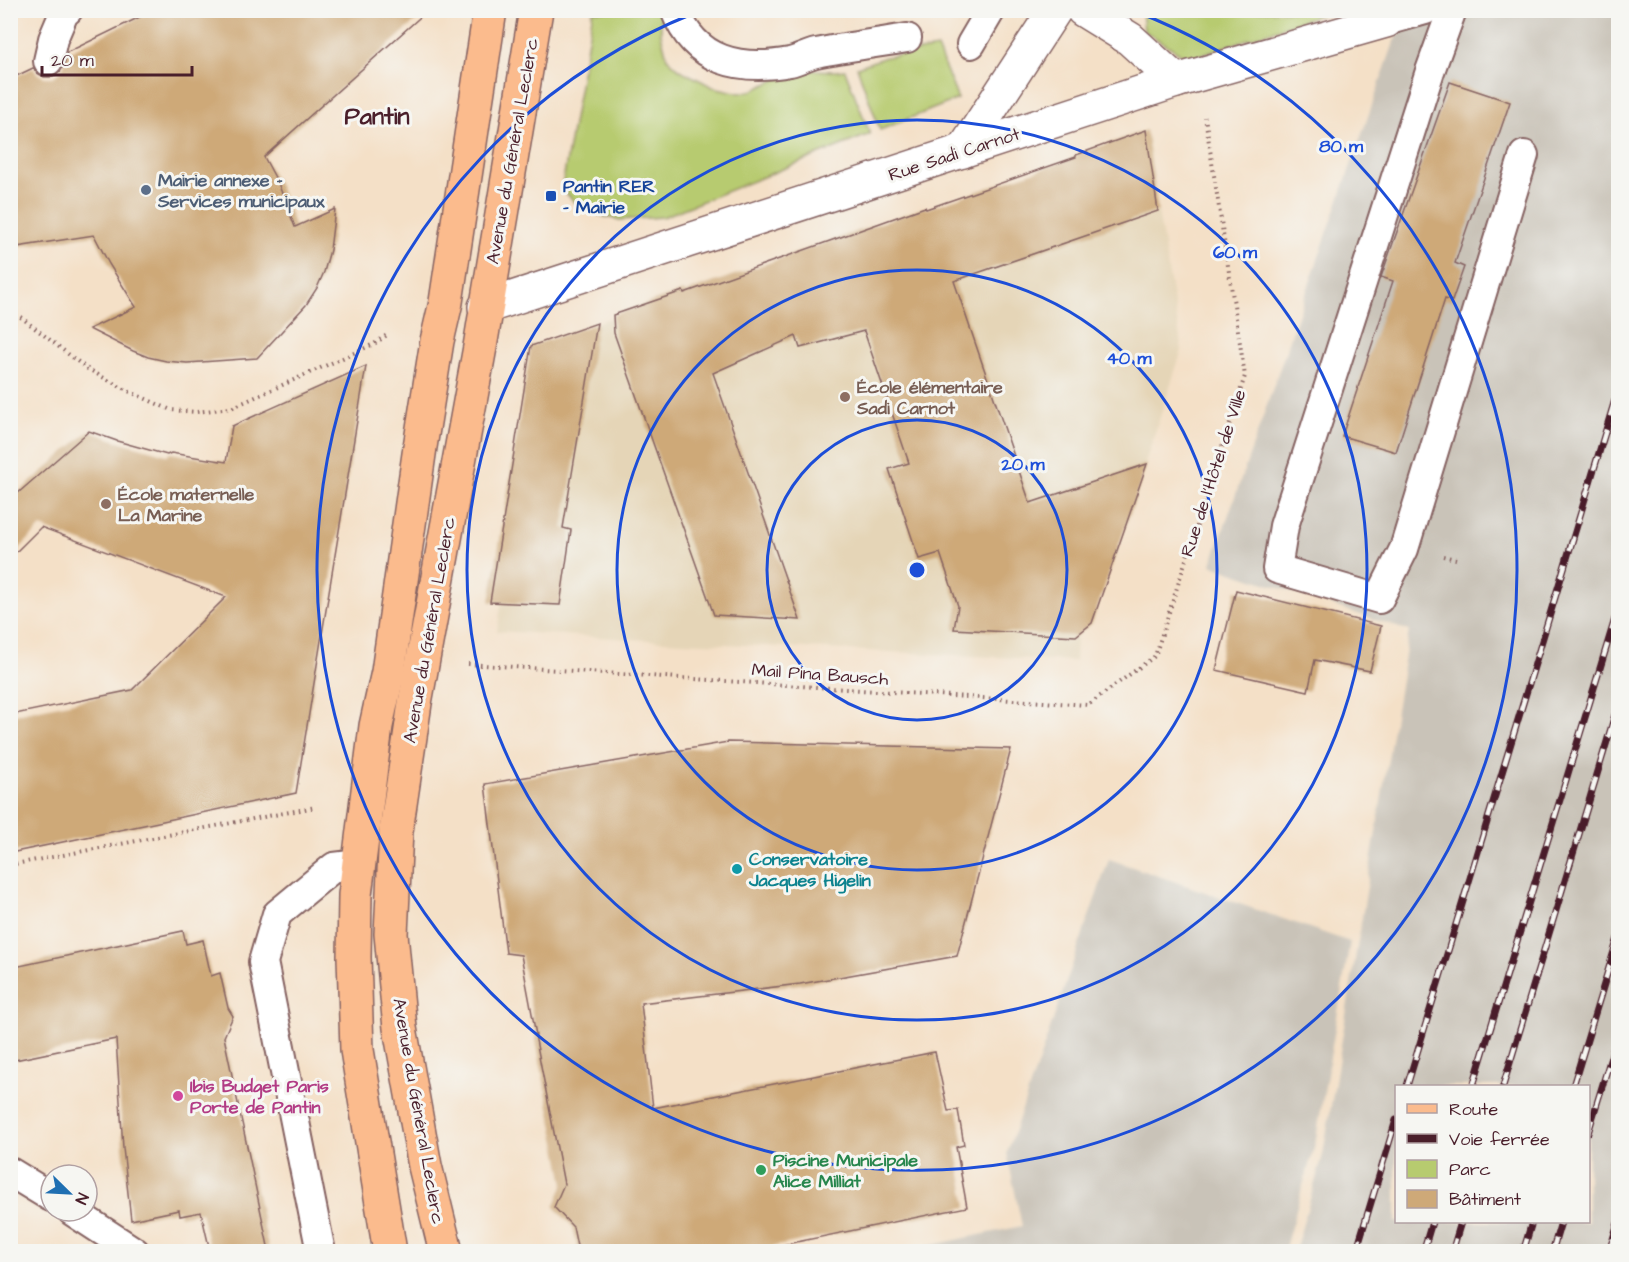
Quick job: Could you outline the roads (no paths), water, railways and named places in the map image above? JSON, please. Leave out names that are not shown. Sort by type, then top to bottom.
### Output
[{"type":"main road","name":"Avenue du Général Leclerc","points":[[390,1251],[357,1050],[354,957],[356,895],[376,726],[390,661],[420,447],[446,302],[490,10]]},
{"type":"main road","name":"Avenue du Général Leclerc","points":[[446,1251],[425,1166],[400,1028],[391,934],[396,831],[414,714],[536,10]]},
{"type":"street","points":[[963,151],[1055,10]]},
{"type":"street","points":[[1083,10],[1186,78]]},
{"type":"street","name":"Rue Sadi Carnot","points":[[486,307],[1186,78],[1386,21]]},
{"type":"lane","points":[[48,61],[53,39],[64,13],[68,10]]},
{"type":"lane","points":[[675,10],[699,47],[711,56],[729,62],[758,65],[791,62],[814,54],[907,38]]},
{"type":"lane","points":[[971,44],[991,10]]},
{"type":"lane","name":"Rue Sadi Carnot","points":[[1386,21],[1425,10]]},
{"type":"lane","points":[[1452,10],[1426,83],[1284,526],[1277,569],[1379,599],[1404,549],[1524,154]]},
{"type":"lane","points":[[321,1251],[263,962],[277,914],[334,867],[359,864]]},
{"type":"lane","points":[[10,1172],[39,1190]]},
{"type":"lane","points":[[91,1223],[135,1251]]},
{"type":"railway","points":[[1407,1085],[1618,390]]},
{"type":"railway","points":[[1473,1085],[1618,609]]},
{"type":"railway","points":[[1503,1085],[1618,705]]},
{"type":"railway","points":[[1573,1085],[1618,938]]},
{"type":"railway","points":[[1590,1126],[1618,1034]]},
{"type":"railway","points":[[1356,1252],[1395,1123]]},
{"type":"railway","points":[[1423,1252],[1432,1223]]},
{"type":"railway","points":[[1452,1252],[1461,1223]]},
{"type":"railway","points":[[1523,1252],[1532,1223]]},
{"type":"railway","points":[[1552,1252],[1561,1223]]},
{"type":"railway","points":[[1609,1252],[1618,1223]]},
{"type":"place","name":"Mairie annexe - Services municipaux","points":[[146,190]]},
{"type":"place","name":"Pantin RER - Mairie","points":[[551,196]]},
{"type":"place","name":"École élémentaire Sadi Carnot","points":[[845,397]]},
{"type":"place","name":"École maternelle La Marine","points":[[106,504]]},
{"type":"place","name":"Conservatoire Jacques Higelin","points":[[737,869]]},
{"type":"place","name":"Ibis Budget Paris Porte de Pantin","points":[[178,1096]]},
{"type":"place","name":"Piscine Municipale Alice Milliat","points":[[761,1170]]},
{"type":"district","name":"Pantin","points":[[377,116]]}]
